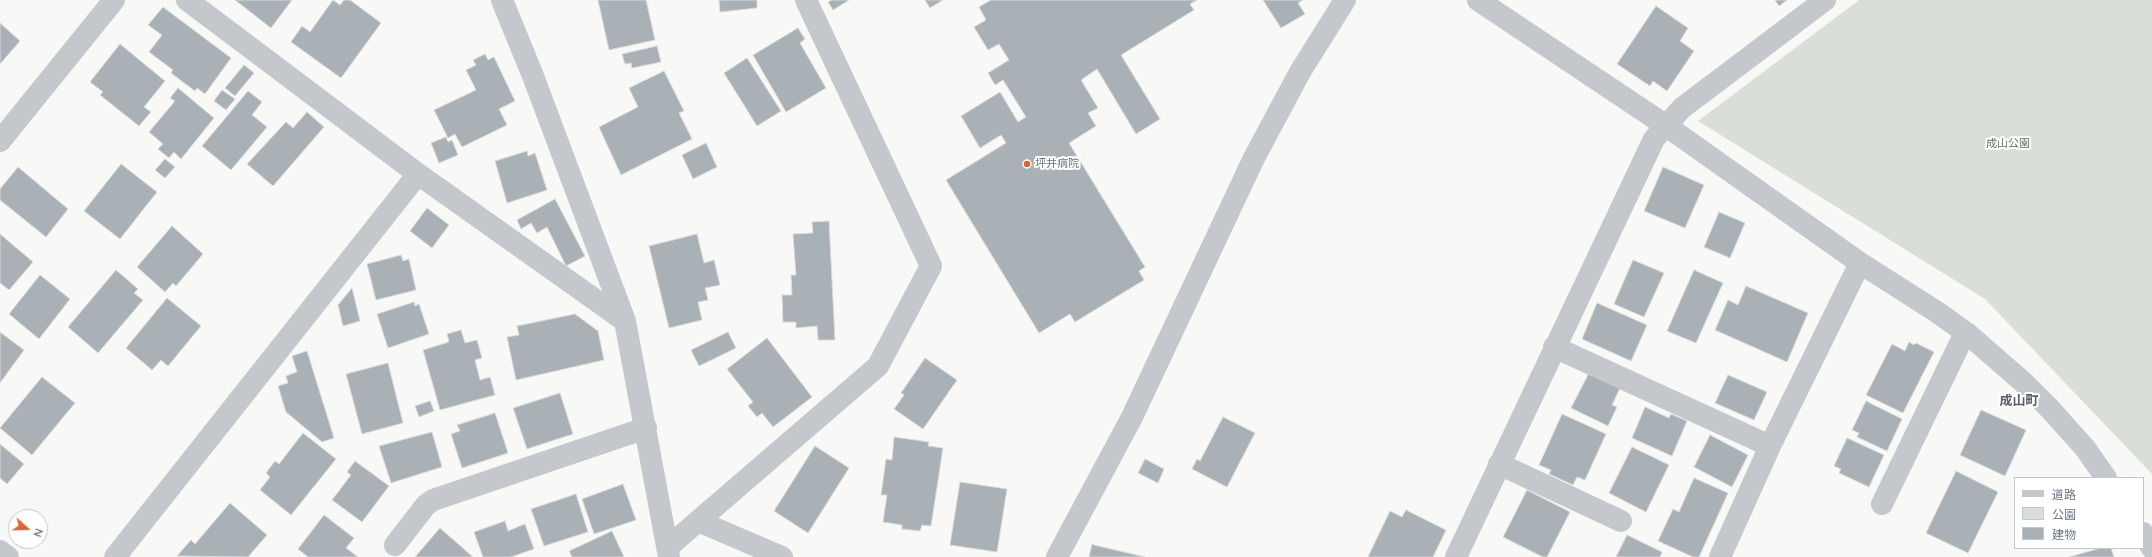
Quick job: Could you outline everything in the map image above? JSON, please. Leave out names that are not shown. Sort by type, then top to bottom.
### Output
[{"type":"street","points":[[0,141],[114,0]]},
{"type":"street","points":[[187,0],[418,174],[625,320]]},
{"type":"street","points":[[502,0],[533,76],[625,320],[669,552]]},
{"type":"street","points":[[669,552],[698,522],[878,366],[932,266],[806,0]]},
{"type":"street","points":[[1057,557],[1132,417],[1254,158],[1300,72],[1345,0]]},
{"type":"street","points":[[1478,0],[1665,125],[1860,263],[1937,312],[1965,333],[2022,382],[2050,409],[2085,448],[2105,477]]},
{"type":"street","points":[[1456,557],[1644,156],[1654,139],[1665,125],[1682,108],[1825,0]]},
{"type":"street","points":[[115,557],[418,174]]},
{"type":"street","points":[[1720,557],[1770,446],[1860,263]]},
{"type":"street","points":[[1882,504],[1965,333]]},
{"type":"street","points":[[1554,347],[1770,446]]},
{"type":"street","points":[[395,545],[426,505],[433,500],[646,428]]},
{"type":"street","points":[[1499,464],[1621,521]]},
{"type":"street","points":[[698,522],[782,557]]},
{"type":"street","points":[[2144,535],[2152,548]]},
{"type":"street","points":[[0,551],[8,557]]},
{"type":"green space","name":"成山公園","points":[[1859,0],[2152,0],[2152,474],[1985,299],[1698,121]]},
{"type":"building","points":[[235,0],[292,0],[271,28]]},
{"type":"building","points":[[333,0],[340,5],[344,0],[350,0],[381,23],[341,78],[291,42],[302,26],[310,32]]},
{"type":"building","points":[[598,0],[646,0],[655,40],[609,50]]},
{"type":"building","points":[[719,0],[757,0],[757,8],[720,12]]},
{"type":"building","points":[[832,0],[849,0],[833,10],[828,2]]},
{"type":"building","points":[[925,0],[943,0],[930,8]]},
{"type":"building","name":"坪井病院","points":[[991,0],[1197,0],[1190,4],[1194,10],[1121,55],[1160,119],[1136,134],[1097,69],[1081,80],[1098,108],[1088,113],[1096,126],[1069,143],[1145,267],[1139,271],[1144,280],[1075,322],[1070,314],[1039,333],[946,180],[1006,143],[1001,135],[980,148],[961,116],[1000,92],[1018,122],[1026,117],[1003,80],[995,85],[988,73],[1009,60],[999,44],[988,50],[974,27],[986,20],[979,7]]},
{"type":"building","points":[[1263,0],[1303,0],[1298,3],[1305,14],[1281,28]]},
{"type":"building","points":[[1775,0],[1787,0],[1779,6]]},
{"type":"building","points":[[1656,6],[1688,28],[1680,41],[1694,51],[1667,91],[1653,81],[1650,86],[1617,64]]},
{"type":"building","points":[[163,7],[231,58],[205,94],[197,88],[195,91],[171,73],[173,70],[149,52],[162,35],[148,25]]},
{"type":"building","points":[[0,23],[20,41],[0,64]]},
{"type":"building","points":[[798,28],[805,39],[800,43],[826,88],[786,112],[753,55]]},
{"type":"building","points":[[120,44],[165,81],[144,107],[151,112],[139,126],[100,95],[103,92],[90,82]]},
{"type":"building","points":[[657,46],[661,62],[632,68],[631,63],[625,64],[622,54]]},
{"type":"building","points":[[485,54],[488,60],[494,57],[515,101],[499,109],[507,125],[462,147],[455,134],[448,138],[434,110],[476,90],[466,70],[476,65],[473,60]]},
{"type":"building","points":[[747,58],[781,111],[757,126],[724,73]]},
{"type":"building","points":[[244,65],[254,73],[235,96],[225,88]]},
{"type":"building","points":[[664,71],[684,111],[679,113],[692,139],[621,175],[599,127],[638,107],[629,88]]},
{"type":"building","points":[[178,88],[214,118],[181,159],[174,152],[169,158],[158,149],[163,144],[149,132],[175,101],[170,98]]},
{"type":"building","points":[[222,90],[235,99],[226,110],[214,101]]},
{"type":"building","points":[[248,91],[262,102],[252,115],[267,127],[231,170],[202,146]]},
{"type":"building","points":[[307,112],[324,127],[273,186],[247,164],[286,122],[293,128]]},
{"type":"building","points":[[446,137],[448,142],[452,140],[458,155],[439,163],[431,143]]},
{"type":"building","points":[[706,143],[717,167],[693,179],[682,155]]},
{"type":"building","points":[[527,151],[528,156],[535,153],[547,190],[507,203],[495,161]]},
{"type":"building","points":[[165,159],[175,167],[165,178],[155,170]]},
{"type":"building","points":[[121,164],[157,192],[120,239],[84,211]]},
{"type":"building","points":[[18,167],[68,209],[46,237],[0,200],[0,189]]},
{"type":"building","points":[[1663,167],[1704,185],[1685,228],[1644,211]]},
{"type":"building","points":[[555,199],[585,256],[566,266],[547,227],[537,233],[531,223],[521,229],[517,220]]},
{"type":"building","points":[[427,208],[449,225],[432,248],[410,231]]},
{"type":"building","points":[[1719,212],[1745,223],[1730,258],[1704,247]]},
{"type":"building","points":[[829,221],[835,340],[818,340],[817,326],[796,328],[796,322],[783,322],[782,295],[792,295],[791,275],[796,275],[793,234],[813,233],[812,222]]},
{"type":"building","points":[[172,226],[203,254],[176,286],[173,283],[165,292],[137,267]]},
{"type":"building","points":[[0,234],[33,262],[9,290],[0,283]]},
{"type":"building","points":[[697,234],[704,263],[714,260],[720,285],[705,288],[708,300],[698,302],[702,320],[669,328],[649,246]]},
{"type":"building","points":[[401,255],[403,261],[409,259],[416,290],[376,300],[367,264]]},
{"type":"building","points":[[1633,260],[1664,273],[1644,317],[1614,304]]},
{"type":"building","points":[[116,270],[138,289],[134,293],[143,300],[98,353],[68,327]]},
{"type":"building","points":[[1694,270],[1723,283],[1696,343],[1667,331]]},
{"type":"building","points":[[40,275],[70,299],[39,339],[9,314]]},
{"type":"building","points":[[1746,286],[1808,313],[1787,362],[1715,330],[1728,300],[1738,305]]},
{"type":"building","points":[[352,288],[360,321],[343,326],[338,305]]},
{"type":"building","points":[[167,298],[201,326],[168,366],[161,360],[152,370],[126,348]]},
{"type":"building","points":[[414,302],[415,306],[419,304],[429,334],[388,348],[377,314]]},
{"type":"building","points":[[1597,303],[1647,325],[1631,361],[1582,339]]},
{"type":"building","points":[[575,314],[598,331],[604,360],[516,380],[507,337],[519,335],[517,326]]},
{"type":"building","points":[[461,330],[465,343],[477,340],[482,358],[475,360],[480,380],[490,377],[495,395],[440,410],[423,350],[449,342],[447,334]]},
{"type":"building","points":[[0,332],[24,350],[0,383]]},
{"type":"building","points":[[728,332],[736,348],[699,366],[691,350]]},
{"type":"building","points":[[767,338],[812,397],[773,427],[762,413],[757,417],[748,406],[753,402],[727,369]]},
{"type":"building","points":[[1909,342],[1914,345],[1916,343],[1934,352],[1903,413],[1866,395],[1892,344],[1905,351]]},
{"type":"building","points":[[307,351],[334,438],[322,442],[286,412],[278,386],[288,383],[286,376],[297,372],[292,356]]},
{"type":"building","points":[[925,358],[957,380],[923,429],[894,409],[904,395],[901,393]]},
{"type":"building","points":[[388,363],[403,423],[362,434],[346,374]]},
{"type":"building","points":[[1589,373],[1620,388],[1612,405],[1617,407],[1608,426],[1571,408]]},
{"type":"building","points":[[1728,375],[1767,392],[1754,420],[1715,403]]},
{"type":"building","points":[[42,377],[75,403],[32,455],[0,428]]},
{"type":"building","points":[[560,393],[573,434],[527,449],[513,408]]},
{"type":"building","points":[[430,401],[434,411],[419,417],[415,406]]},
{"type":"building","points":[[1866,401],[1902,419],[1887,451],[1857,437],[1859,433],[1852,430]]},
{"type":"building","points":[[1645,407],[1669,418],[1671,414],[1687,421],[1672,456],[1632,438]]},
{"type":"building","points":[[1981,410],[2026,430],[2005,476],[1960,455]]},
{"type":"building","points":[[495,413],[508,453],[462,468],[451,434],[460,431],[457,425]]},
{"type":"building","points":[[1562,414],[1606,434],[1585,480],[1577,477],[1573,485],[1549,474],[1551,470],[1539,465]]},
{"type":"building","points":[[1223,417],[1255,433],[1227,487],[1192,469],[1197,459],[1200,461]]},
{"type":"building","points":[[432,432],[442,467],[391,483],[379,446]]},
{"type":"building","points":[[303,433],[336,459],[291,515],[260,490],[270,477],[266,473],[275,461],[279,464]]},
{"type":"building","points":[[1710,435],[1748,455],[1732,487],[1694,467]]},
{"type":"building","points":[[894,437],[929,442],[928,446],[943,448],[931,526],[922,525],[920,531],[902,529],[902,525],[883,522],[887,495],[881,495],[886,459],[892,460]]},
{"type":"building","points":[[1847,438],[1884,455],[1869,487],[1839,473],[1841,469],[1834,466]]},
{"type":"building","points":[[0,444],[24,464],[7,484],[0,478]]},
{"type":"building","points":[[815,446],[849,468],[808,533],[774,511]]},
{"type":"building","points":[[1632,447],[1669,465],[1646,512],[1609,493]]},
{"type":"building","points":[[1145,459],[1164,469],[1158,483],[1138,473]]},
{"type":"building","points":[[355,461],[389,486],[362,522],[332,500],[351,475],[347,472]]},
{"type":"building","points":[[1956,471],[1998,492],[1968,553],[1926,533]]},
{"type":"building","points":[[1694,478],[1728,493],[1699,557],[1693,557],[1658,541],[1673,509],[1679,512]]},
{"type":"building","points":[[960,482],[1007,489],[997,552],[950,545]]},
{"type":"building","points":[[623,484],[636,520],[594,534],[582,499]]},
{"type":"building","points":[[1527,490],[1570,512],[1547,557],[1543,557],[1503,537]]},
{"type":"building","points":[[576,494],[588,532],[544,546],[531,509]]},
{"type":"building","points":[[230,503],[267,535],[248,557],[177,556],[191,540],[195,544]]},
{"type":"building","points":[[1406,510],[1446,530],[1433,557],[1368,557],[1390,511],[1402,517]]},
{"type":"building","points":[[324,515],[354,538],[346,548],[358,557],[308,557],[298,549]]},
{"type":"building","points":[[505,521],[508,531],[525,524],[534,549],[511,557],[483,557],[474,532]]},
{"type":"building","points":[[440,528],[473,557],[415,557]]},
{"type":"building","points":[[612,531],[624,557],[572,557],[569,551]]},
{"type":"building","points":[[1627,535],[1662,552],[1660,557],[1616,557]]},
{"type":"building","points":[[1092,544],[1094,545],[1145,557],[1089,557]]},
{"type":"building","points":[[2097,549],[2111,549],[2114,557],[2069,557]]},
{"type":"place","name":"坪井病院","points":[[1027,164]]},
{"type":"district","name":"成山町","points":[[2019,401]]}]
